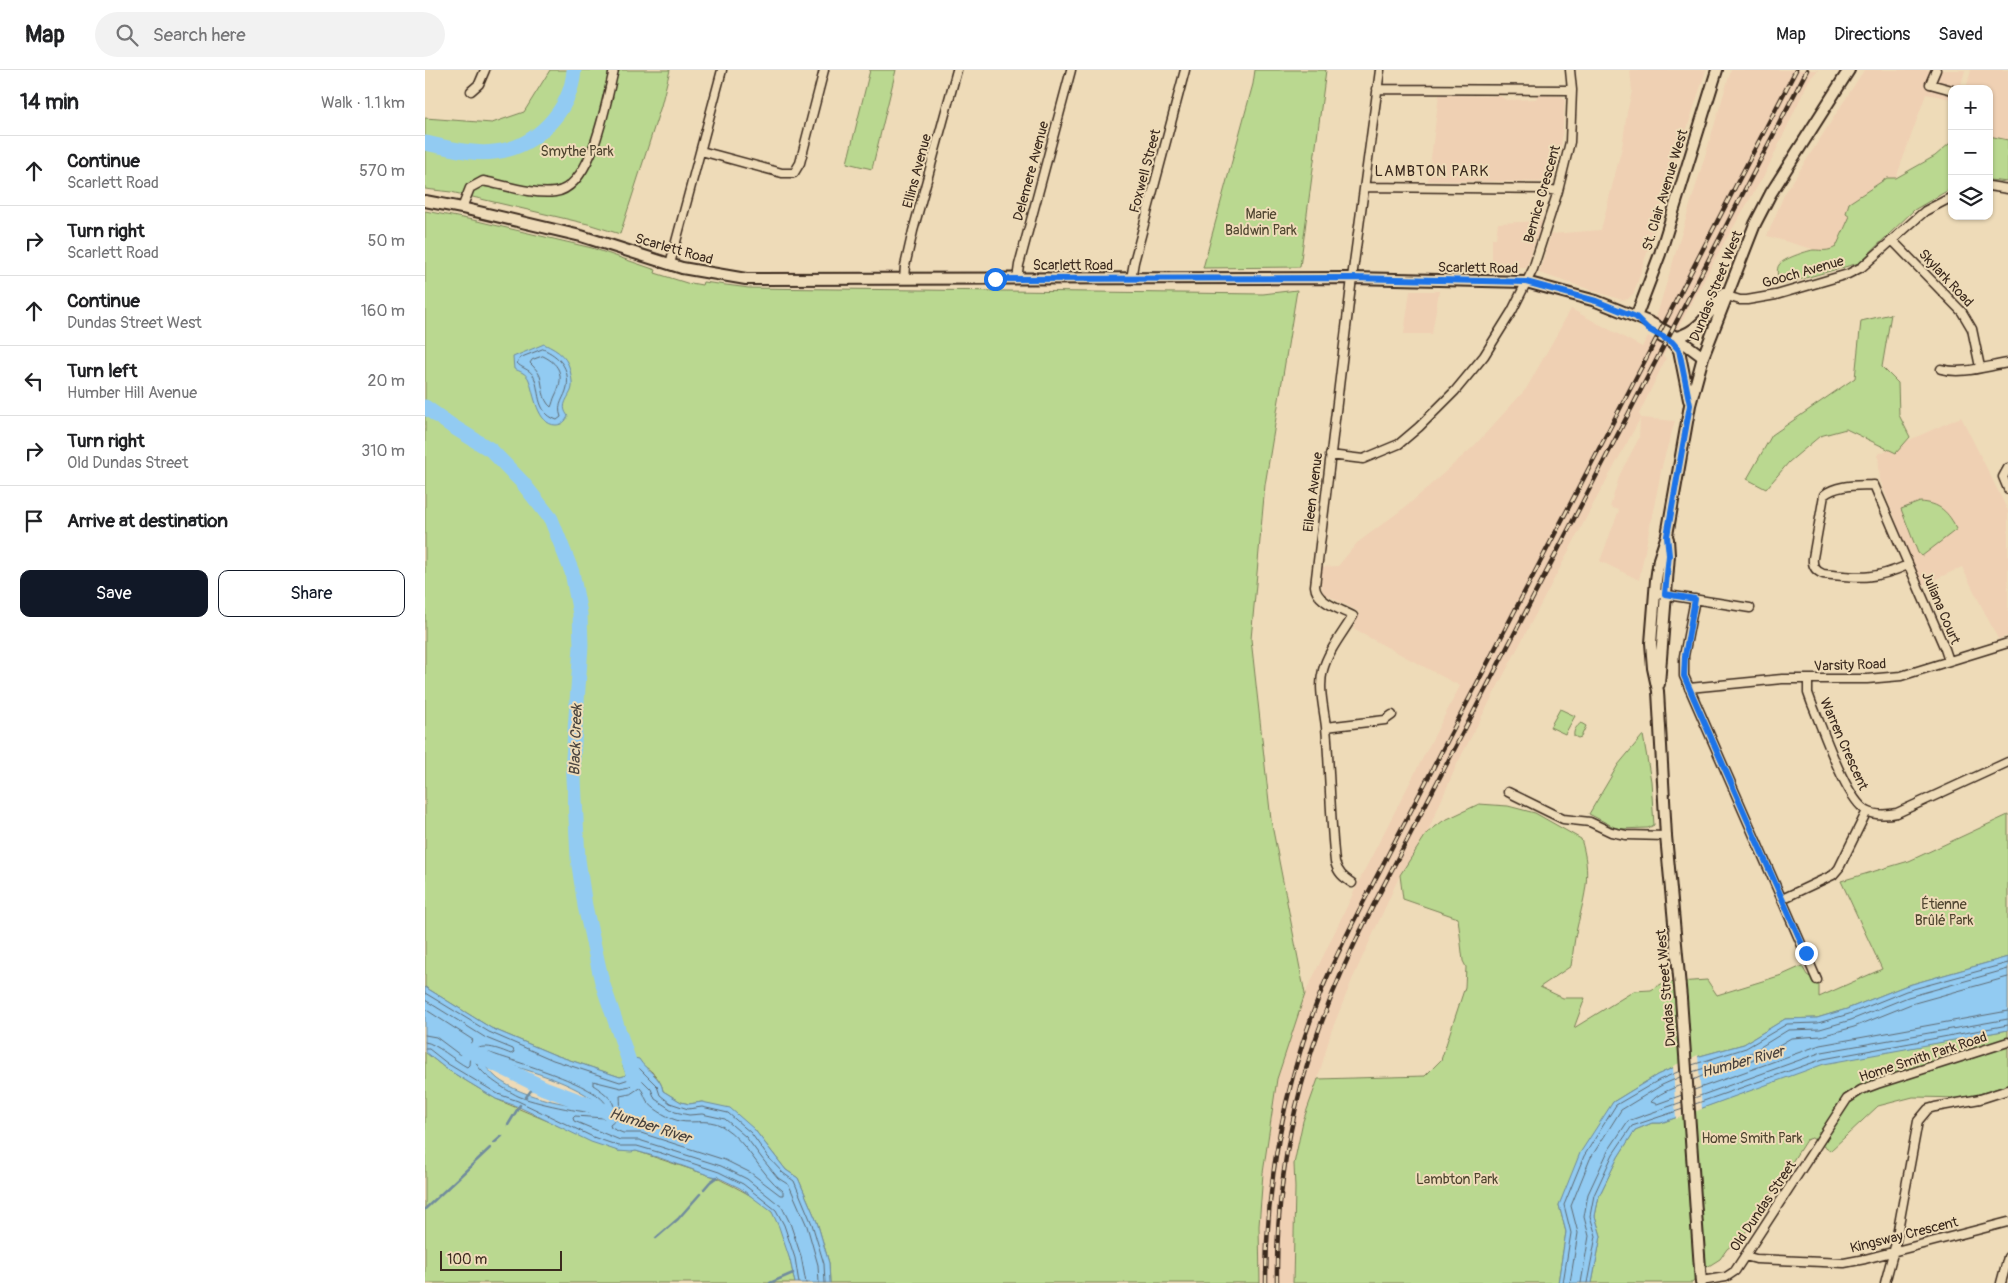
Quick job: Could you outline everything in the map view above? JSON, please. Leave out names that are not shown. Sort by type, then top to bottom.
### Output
[{"type":"main road","name":"St. Clair Avenue West","points":[[1636,317],[1660,254],[1717,70]]},
{"type":"main road","name":"Dundas Street West","points":[[1701,1282],[1681,998],[1666,836],[1658,691],[1661,665],[1660,594],[1669,555],[1667,536],[1690,405],[1703,357],[1732,282],[1755,224],[1771,193],[1849,70]]},
{"type":"main road","name":"Scarlett Road","points":[[425,201],[581,236],[703,273],[746,279],[1352,278],[1526,282],[1596,301],[1651,323],[1676,337],[1703,357]]},
{"type":"main road","points":[[1676,337],[1686,335],[1699,325],[1732,282]]},
{"type":"main road","name":"Scarlett Road","points":[[1636,317],[1648,329],[1672,342],[1679,350],[1690,405]]},
{"type":"street","points":[[471,91],[479,84],[485,70]]},
{"type":"street","points":[[462,208],[470,188],[483,181],[542,193],[557,192],[569,187],[585,167],[593,148],[614,70]]},
{"type":"street","points":[[670,264],[722,70]]},
{"type":"street","points":[[701,151],[782,172],[794,173],[800,163],[825,70]]},
{"type":"street","name":"Ellins Avenue","points":[[904,279],[913,231],[957,70]]},
{"type":"street","name":"Delemere Avenue","points":[[1017,279],[1019,265],[1071,70]]},
{"type":"street","name":"Foxwell Street","points":[[1131,279],[1185,70]]},
{"type":"street","name":"Eileen Avenue","points":[[1352,883],[1337,870],[1335,862],[1330,813],[1326,727],[1321,692],[1322,672],[1326,660],[1353,616],[1320,598],[1315,592],[1352,278],[1380,70]]},
{"type":"street","name":"Bernice Crescent","points":[[1330,456],[1363,459],[1399,444],[1455,391],[1484,356],[1512,311],[1533,269],[1558,191],[1570,142],[1572,90],[1570,70]]},
{"type":"street","points":[[1935,70],[1930,84],[1948,89]]},
{"type":"street","points":[[1377,89],[1572,90]]},
{"type":"street","points":[[1365,187],[1545,189],[1558,191]]},
{"type":"street","points":[[1993,187],[2008,189]]},
{"type":"street","name":"Gooch Avenue","points":[[1727,296],[1740,300],[1757,298],[1848,274],[1862,267],[1925,211],[1948,199]]},
{"type":"street","name":"Skylark Road","points":[[1892,240],[1962,312],[1972,330],[1980,367]]},
{"type":"street","points":[[1941,369],[1950,371],[2008,363]]},
{"type":"street","points":[[2008,468],[2003,477],[2008,490]]},
{"type":"street","name":"Juliana Court","points":[[1908,565],[1866,578],[1819,572],[1812,564],[1824,495],[1837,488],[1874,485],[1908,565],[1949,662]]},
{"type":"street","points":[[1660,594],[1750,608]]},
{"type":"street","points":[[1695,599],[1684,662],[1684,676],[1817,980]]},
{"type":"street","name":"Varsity Road","points":[[1689,688],[1781,678],[1867,679],[1901,676],[2008,643]]},
{"type":"street","name":"Warren Crescent","points":[[1808,679],[1808,693],[1812,704],[1847,786],[1857,802],[1867,811]]},
{"type":"street","points":[[1326,727],[1385,720],[1393,715]]},
{"type":"street","points":[[1782,899],[1833,875],[1839,868],[1867,811],[1882,815],[1897,813],[2008,762]]},
{"type":"street","points":[[1508,792],[1563,819],[1590,822],[1616,834],[1644,837],[1666,836]]},
{"type":"street","name":"Home Smith Park Road","points":[[1847,1099],[1861,1090],[1877,1084],[2008,1042]]},
{"type":"street","points":[[1885,1283],[1893,1253],[1918,1121],[1923,1114],[1935,1106],[1980,1099],[2008,1090]]},
{"type":"street","name":"Old Dundas Street","points":[[1701,1282],[1732,1274],[1847,1099]]},
{"type":"street","name":"Kingsway Crescent","points":[[1745,1256],[1756,1259],[1844,1262],[1893,1253],[2008,1222]]},
{"type":"street","points":[[2001,1283],[2008,1257]]},
{"type":"shaded area","points":[[1630,70],[1706,70],[1634,293],[1628,299],[1622,300],[1539,273],[1551,234],[1601,230],[1622,147],[1632,91]]},
{"type":"shaded area","points":[[1731,70],[1818,70],[1809,80],[1766,172],[1725,241],[1677,330],[1656,318]]},
{"type":"shaded area","points":[[1864,70],[1965,70],[1961,85],[1948,85],[1948,98],[1926,94],[1896,178],[1887,178],[1851,215],[1836,247],[1823,252],[1767,236],[1784,195]]},
{"type":"shaded area","points":[[1971,70],[2008,70],[2008,140],[1993,137],[1993,85],[1967,85]]},
{"type":"shaded area","points":[[1439,95],[1500,96],[1506,100],[1536,99],[1538,95],[1561,96],[1565,100],[1561,150],[1553,179],[1549,182],[1428,181]]},
{"type":"shaded area","points":[[1543,221],[1526,268],[1492,267],[1492,238],[1496,238],[1498,223]]},
{"type":"shaded area","points":[[1410,291],[1439,291],[1432,334],[1404,334]]},
{"type":"shaded area","points":[[1571,309],[1642,347],[1648,336],[1668,347],[1663,356],[1666,358],[1639,414],[1641,418],[1675,421],[1663,462],[1639,580],[1600,561],[1619,510],[1610,507],[1620,474],[1639,438],[1640,419],[1458,762],[1427,833],[1400,875],[1352,980],[1331,1032],[1314,1093],[1303,1121],[1294,1164],[1293,1283],[1260,1283],[1259,1226],[1263,1173],[1277,1079],[1305,994],[1362,875],[1460,686],[1353,629],[1359,612],[1323,593],[1321,583],[1322,567],[1338,566],[1357,543],[1408,505],[1474,446],[1526,389]]},
{"type":"shaded area","points":[[1961,417],[2008,511],[2008,636],[1998,639],[1962,567],[1921,586],[1880,480],[1878,454]]},
{"type":"green space","name":"Smythe Park","points":[[550,70],[670,70],[661,106],[620,234],[588,224],[451,192],[425,189],[425,118],[492,123],[524,112]]},
{"type":"green space","points":[[870,70],[896,70],[872,169],[847,163]]},
{"type":"green space","name":"Marie Baldwin Park","points":[[1255,70],[1326,70],[1300,267],[1203,268],[1253,84]]},
{"type":"green space","points":[[1993,137],[2008,140],[2008,182],[1993,180]]},
{"type":"green space","points":[[1948,145],[1948,190],[1914,210],[1859,263],[1784,284],[1778,281],[1778,267],[1785,260],[1813,250],[1827,250],[1836,247],[1850,216],[1846,213],[1849,203],[1887,178],[1896,178],[1935,156]]},
{"type":"green space","points":[[425,211],[473,220],[592,248],[656,270],[655,273],[690,284],[702,285],[703,282],[749,288],[1263,294],[1297,290],[1265,485],[1251,639],[1271,820],[1305,994],[1277,1079],[1263,1173],[1259,1226],[1260,1283],[830,1283],[829,1263],[817,1222],[798,1178],[786,1170],[754,1129],[702,1102],[689,1104],[681,1102],[663,1091],[656,1077],[643,1066],[623,1066],[626,1074],[620,1077],[555,1055],[491,1028],[425,987]]},
{"type":"green space","points":[[1891,314],[1882,367],[1898,383],[1899,415],[1910,437],[1896,453],[1846,429],[1820,436],[1789,462],[1766,489],[1747,479],[1772,435],[1855,378],[1861,321]]},
{"type":"green space","points":[[1920,502],[1933,504],[1943,509],[1957,529],[1922,556],[1918,553],[1901,509]]},
{"type":"green space","points":[[1560,709],[1575,716],[1565,734],[1550,727]]},
{"type":"green space","points":[[1581,723],[1586,726],[1581,737],[1578,738],[1574,736],[1574,732]]},
{"type":"green space","points":[[1643,735],[1651,781],[1654,825],[1648,828],[1618,829],[1589,814],[1618,765]]},
{"type":"green space","points":[[1479,804],[1508,806],[1535,813],[1581,839],[1587,874],[1571,966],[1540,987],[1563,998],[1585,998],[1574,1028],[1634,991],[1651,990],[1663,983],[1707,980],[1717,995],[1782,975],[1802,966],[1807,975],[1819,982],[1819,997],[1882,969],[1841,881],[1909,861],[2008,815],[2008,957],[1905,986],[1847,1009],[1817,1018],[1785,1019],[1744,1044],[1700,1056],[1657,1075],[1613,1102],[1559,1205],[1566,1232],[1558,1283],[1293,1283],[1294,1164],[1303,1121],[1318,1079],[1425,1076],[1441,1060],[1465,987],[1466,967],[1463,961],[1458,918],[1403,899],[1400,875],[1427,833],[1443,821]]},
{"type":"green space","name":"Home Smith Park","points":[[2008,1030],[2008,1085],[1966,1098],[1913,1097],[1878,1106],[1830,1151],[1812,1138],[1806,1140],[1754,1222],[1741,1238],[1727,1249],[1720,1259],[1704,1269],[1692,1283],[1592,1283],[1601,1236],[1595,1216],[1599,1196],[1618,1157],[1635,1130],[1652,1123],[1661,1123],[1824,1063]]},
{"type":"green space","points":[[425,1052],[445,1068],[496,1099],[618,1151],[636,1151],[717,1178],[752,1196],[772,1212],[780,1226],[787,1246],[795,1283],[425,1283]]},
{"type":"water","points":[[544,344],[562,356],[570,369],[572,389],[564,406],[568,416],[566,420],[558,425],[550,424],[544,420],[537,407],[528,378],[523,373],[514,369],[513,357]]},
{"type":"water","points":[[2008,957],[2008,1030],[1824,1064],[1661,1123],[1652,1123],[1635,1130],[1618,1157],[1599,1196],[1595,1216],[1601,1236],[1592,1283],[1558,1283],[1566,1232],[1559,1205],[1580,1153],[1613,1102],[1657,1075],[1700,1056],[1744,1044],[1785,1019],[1817,1018],[1847,1009],[1905,986]]},
{"type":"water","points":[[425,987],[491,1028],[555,1055],[620,1077],[626,1074],[623,1063],[634,1058],[639,1059],[659,1081],[663,1091],[681,1102],[689,1104],[702,1102],[730,1108],[754,1129],[786,1170],[798,1178],[817,1222],[829,1263],[830,1283],[795,1283],[790,1260],[772,1212],[740,1188],[717,1177],[660,1158],[636,1151],[618,1151],[591,1142],[519,1107],[496,1099],[445,1068],[425,1052]],"holes":[[[488,1058],[564,1083],[592,1098],[604,1108],[578,1106],[549,1100],[508,1086],[490,1072],[479,1059]]]},
{"type":"pier","points":[[1698,1055],[1702,1109],[1676,1119],[1673,1066]]},
{"type":"waterway","name":"Black Creek","points":[[425,143],[468,152],[485,153],[509,149],[523,143],[537,135],[558,113],[566,100],[574,70]]},
{"type":"waterway","name":"Black Creek","points":[[425,407],[491,450],[522,482],[551,519],[572,572],[580,614],[581,646],[573,758],[578,859],[585,906],[602,982],[635,1079]]},
{"type":"waterway","name":"Humber River","points":[[465,1049],[544,1088],[611,1113]]},
{"type":"waterway","points":[[526,1097],[536,1084]]},
{"type":"waterway","points":[[508,1125],[520,1105]]},
{"type":"waterway","points":[[494,1143],[502,1136]]},
{"type":"waterway","points":[[425,1209],[490,1148]]},
{"type":"waterway","points":[[704,1189],[717,1177]]},
{"type":"waterway","points":[[656,1238],[678,1219],[700,1194]]},
{"type":"waterway","points":[[770,1283],[793,1273]]},
{"type":"railway","points":[[1266,1283],[1269,1209],[1273,1173],[1286,1102],[1306,1032],[1329,972],[1366,897],[1796,70]]},
{"type":"railway","points":[[1277,1283],[1278,1231],[1282,1181],[1290,1133],[1301,1086],[1315,1040],[1352,948],[1807,70]]},
{"type":"district","name":"LAMBTON PARK","points":[[1432,171]]},
{"type":"route","points":[[995,279],[1352,278],[1526,282],[1596,301],[1636,317],[1648,329],[1672,342],[1679,350],[1690,405],[1667,536],[1669,555],[1665,594],[1695,599],[1683,669],[1684,676],[1806,953]]},
{"type":"park label","name":"Étienne Brûlé Park","points":[[1944,912]]},
{"type":"park label","name":"Lambton Park","points":[[1457,1179]]}]
